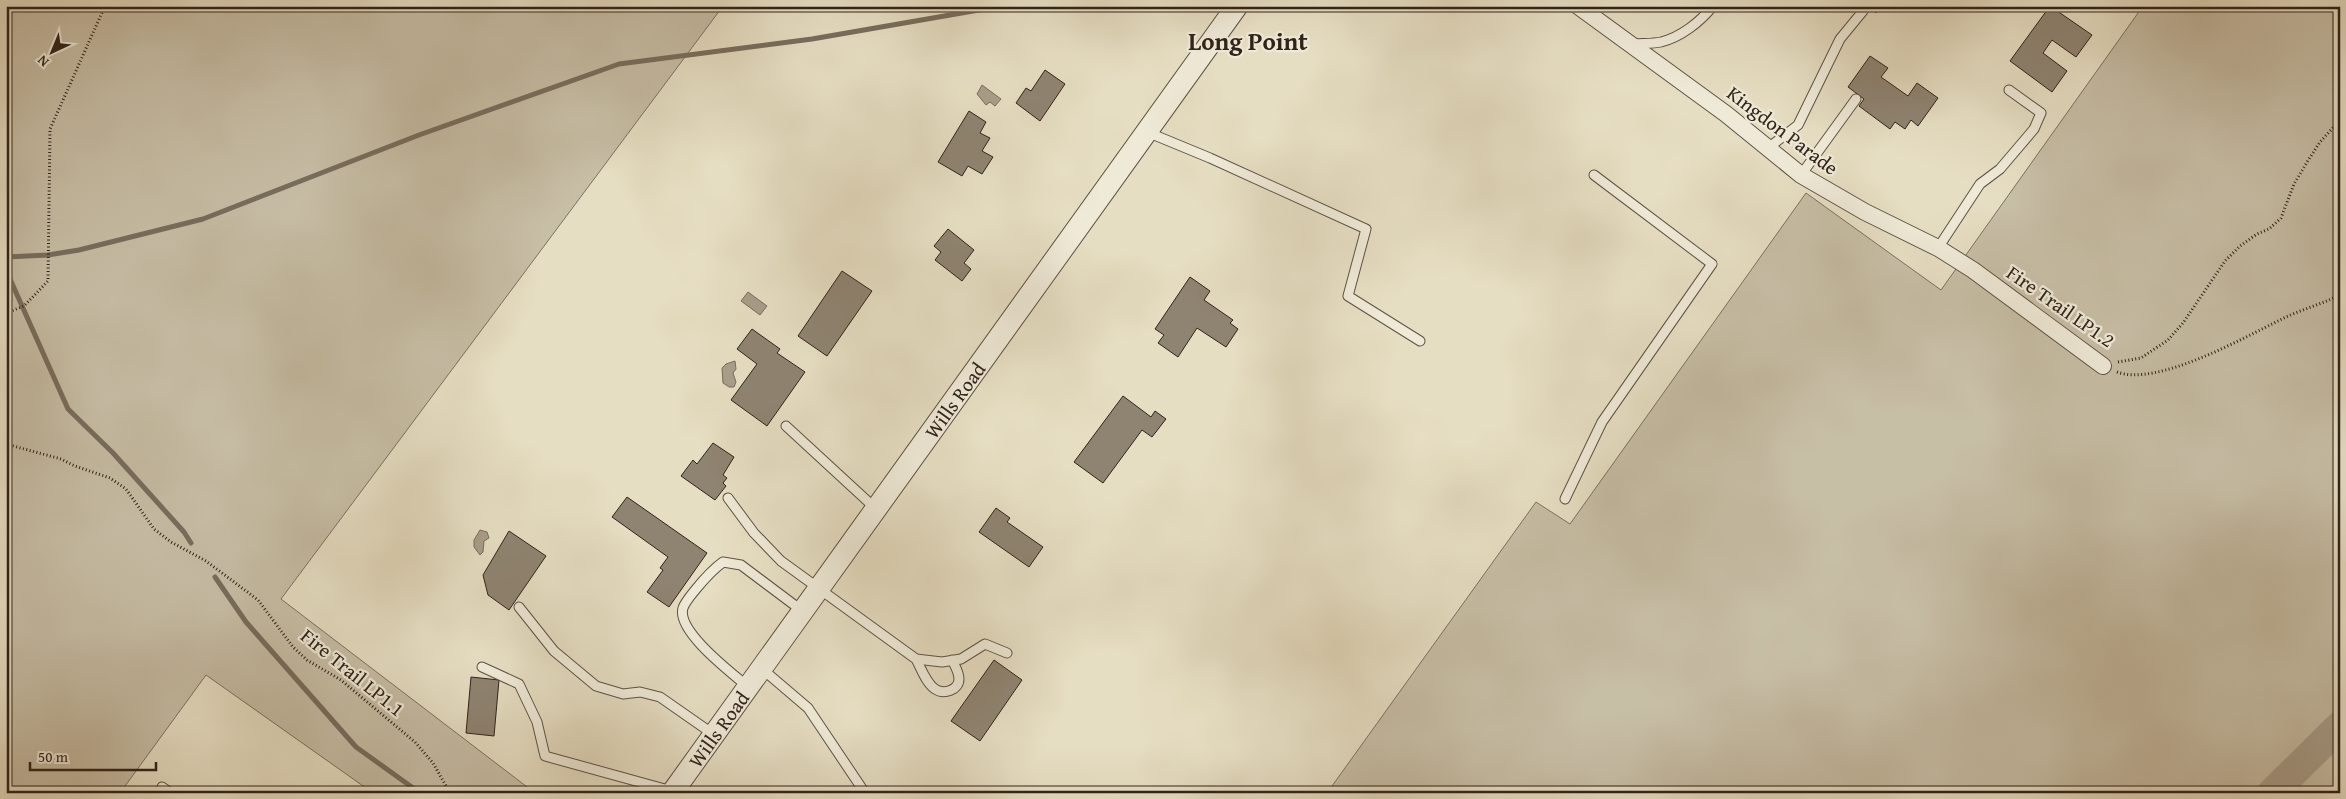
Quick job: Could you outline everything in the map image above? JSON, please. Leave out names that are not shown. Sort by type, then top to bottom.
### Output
[{"type":"street","name":"Wills Road","points":[[672,792],[1237,6]]},
{"type":"street","name":"Kingdon Parade","points":[[1578,6],[1726,114],[1801,176],[1865,212],[1938,248],[1973,270]]},
{"type":"street","name":"Fire Trail LP1.2","points":[[1973,270],[2103,366]]},
{"type":"lane","points":[[1630,44],[1660,42],[1677,36],[1704,17],[1713,6]]},
{"type":"lane","points":[[1768,148],[1798,125],[1840,39],[1863,11]]},
{"type":"lane","points":[[1938,248],[1980,184],[2000,170],[2034,130],[2042,113],[2009,90]]},
{"type":"lane","points":[[1801,176],[1856,99]]},
{"type":"lane","points":[[1146,132],[1210,158],[1366,229],[1348,296],[1420,341]]},
{"type":"lane","points":[[1564,499],[1602,422],[1712,264],[1594,175]]},
{"type":"lane","points":[[786,426],[875,508]]},
{"type":"lane","points":[[728,498],[769,550],[781,561],[916,659],[936,691],[951,691],[957,686],[959,679],[958,670],[952,660]]},
{"type":"lane","points":[[747,686],[697,641],[683,619],[683,608],[692,594],[711,570],[723,562],[741,565],[801,610]]},
{"type":"lane","points":[[519,606],[527,619],[554,651],[596,686],[623,694],[640,692],[660,697],[713,734]]},
{"type":"lane","points":[[916,659],[961,659],[984,644],[1007,653]]},
{"type":"lane","points":[[482,667],[519,684],[537,722],[545,756],[672,792]]},
{"type":"lane","points":[[760,668],[808,708],[865,793]]},
{"type":"lane","points":[[162,787],[171,793]]},
{"type":"path","points":[[6,313],[24,306],[48,281],[50,130],[105,6]]},
{"type":"path","name":"Fire Trail LP1.2","points":[[2103,366],[2141,358],[2168,340],[2183,323],[2225,261],[2240,246],[2257,234],[2269,229],[2281,218],[2294,184],[2309,159],[2320,142],[2340,120]]},
{"type":"path","points":[[2103,366],[2125,374],[2147,374],[2176,367],[2203,357],[2279,320],[2340,295]]},
{"type":"path","name":"Fire Trail LP1.1","points":[[6,444],[61,459],[110,478],[126,489],[154,529],[179,547],[206,561],[258,600],[294,647],[307,660],[341,680],[416,742],[433,763],[450,793]]},
{"type":"shaded area","points":[[6,6],[723,6],[281,599],[535,793],[373,793],[206,675],[120,793],[6,793]]},
{"type":"shaded area","points":[[2143,6],[2340,6],[2340,793],[1327,793],[1536,502],[1570,524],[1806,193],[1941,290]]},
{"type":"shaded area","points":[[982,85],[1001,99],[995,106],[990,102],[986,105],[977,94]]},
{"type":"shaded area","points":[[748,292],[767,306],[760,315],[741,301]]},
{"type":"shaded area","points":[[735,361],[736,369],[733,373],[736,382],[734,387],[729,387],[723,383],[722,368],[726,364]]},
{"type":"shaded area","points":[[480,530],[487,532],[489,538],[484,541],[483,552],[480,555],[474,547],[474,540]]},
{"type":"building","points":[[1867,6],[1881,6],[1876,13]]},
{"type":"building","points":[[2050,6],[2092,35],[2076,57],[2052,40],[2043,53],[2067,71],[2052,92],[2010,61]]},
{"type":"building","points":[[1870,56],[1888,68],[1881,77],[1908,96],[1917,83],[1938,98],[1918,126],[1911,120],[1905,129],[1895,122],[1890,129],[1859,106],[1864,99],[1848,87]]},
{"type":"building","points":[[1045,70],[1065,84],[1040,121],[1016,103],[1026,88],[1031,91]]},
{"type":"building","points":[[969,111],[986,122],[980,133],[990,138],[982,151],[993,157],[982,174],[968,166],[962,176],[938,162]]},
{"type":"building","points":[[948,229],[974,250],[964,263],[971,269],[962,281],[935,260],[941,252],[934,246]]},
{"type":"building","points":[[842,271],[872,291],[827,356],[798,336]]},
{"type":"building","points":[[1190,277],[1210,291],[1204,300],[1233,320],[1230,323],[1238,329],[1226,347],[1197,328],[1178,357],[1158,343],[1164,335],[1155,329]]},
{"type":"building","points":[[752,329],[780,349],[777,353],[805,372],[767,426],[731,400],[757,364],[737,349]]},
{"type":"building","points":[[1123,396],[1151,417],[1155,411],[1166,419],[1152,437],[1142,430],[1103,483],[1074,462]]},
{"type":"building","points":[[713,443],[734,457],[723,475],[727,478],[723,483],[726,486],[715,500],[681,476],[693,460],[697,464]]},
{"type":"building","points":[[627,497],[707,553],[669,607],[647,592],[663,570],[660,568],[668,557],[612,517]]},
{"type":"building","points":[[996,508],[1010,518],[1007,522],[1043,547],[1029,567],[979,532]]},
{"type":"building","points":[[509,531],[546,556],[509,610],[488,595],[483,575]]},
{"type":"building","points":[[994,660],[1022,680],[980,741],[951,721]]},
{"type":"building","points":[[471,677],[499,680],[494,736],[466,733]]},
{"type":"waterway","points":[[6,257],[48,255],[79,250],[203,219],[419,135],[619,64],[812,39],[1002,6]]},
{"type":"waterway","points":[[6,270],[68,409],[113,453],[184,532],[191,543]]},
{"type":"waterway","points":[[215,577],[246,622],[356,747],[420,793]]},
{"type":"waterway","points":[[2272,793],[2340,726]]},
{"type":"district","name":"Long Point","points":[[1248,41]]}]
